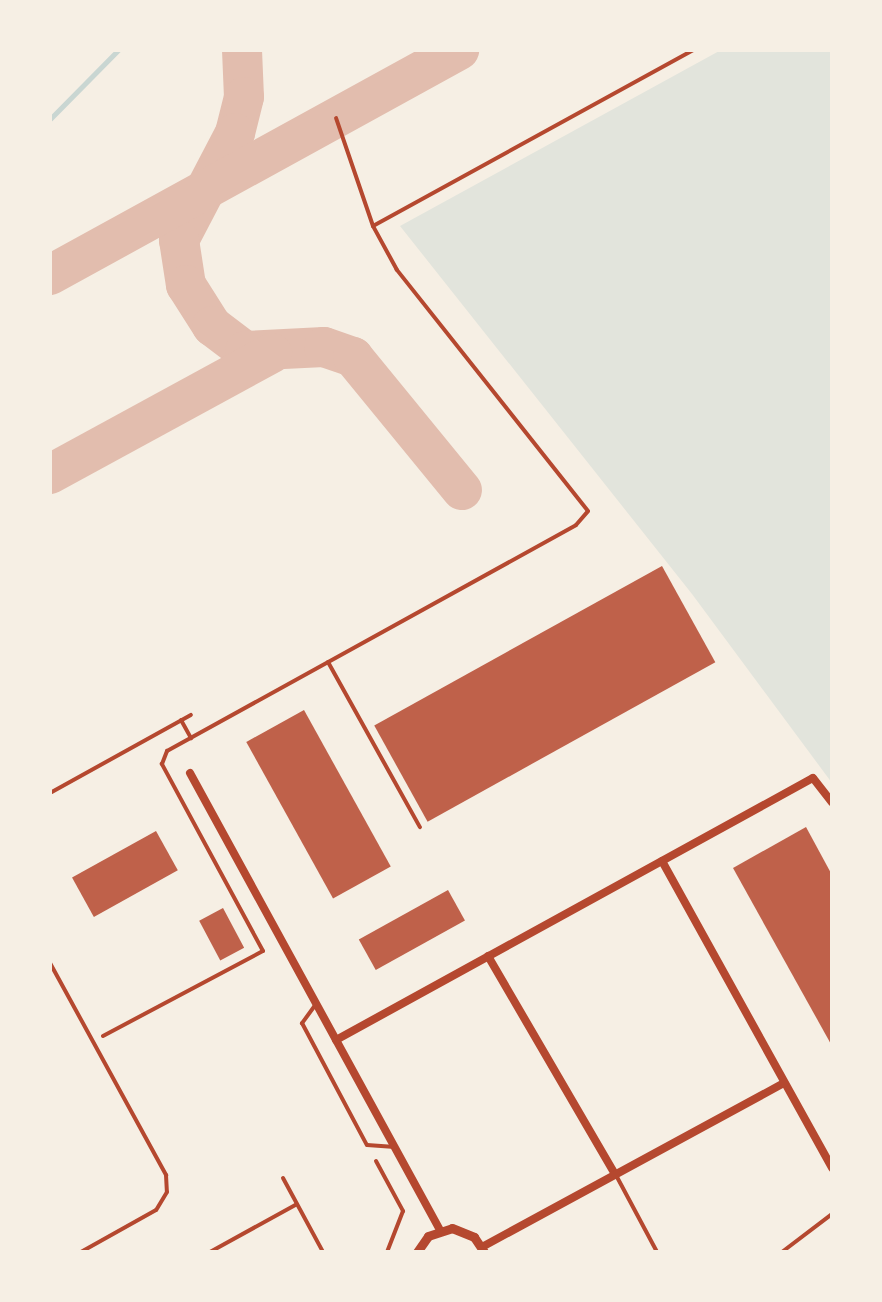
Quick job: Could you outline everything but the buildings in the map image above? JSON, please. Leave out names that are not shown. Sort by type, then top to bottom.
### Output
[{"type":"street","points":[[190,773],[440,1230]]},
{"type":"street","points":[[336,1040],[814,778],[832,802]]},
{"type":"street","points":[[662,861],[832,1168]]},
{"type":"street","points":[[488,956],[615,1174]]},
{"type":"street","points":[[417,1252],[440,1230],[464,1231],[483,1249],[784,1082]]},
{"type":"lane","points":[[373,226],[693,50]]},
{"type":"lane","points":[[103,1036],[263,951],[162,764],[167,751],[576,525],[588,512],[407,283],[373,226],[336,118]]},
{"type":"lane","points":[[328,662],[420,827]]},
{"type":"lane","points":[[50,792],[191,715]]},
{"type":"lane","points":[[181,720],[191,738]]},
{"type":"lane","points":[[50,963],[166,1175],[167,1192],[156,1210],[81,1252]]},
{"type":"lane","points":[[316,1004],[302,1023],[367,1145],[394,1148]]},
{"type":"lane","points":[[376,1162],[403,1212],[387,1252]]},
{"type":"lane","points":[[615,1174],[658,1252]]},
{"type":"lane","points":[[283,1178],[323,1252]]},
{"type":"lane","points":[[210,1252],[297,1204]]},
{"type":"lane","points":[[782,1252],[832,1214]]},
{"type":"shaded area","points":[[721,50],[832,50],[832,783],[692,594],[400,226]]},
{"type":"waterway","points":[[50,119],[118,50]]},
{"type":"taxiway","points":[[242,50],[244,97],[235,133],[179,240],[186,285],[212,326],[245,351],[324,347],[353,357],[462,490]]},
{"type":"taxiway","points":[[50,275],[459,50]]},
{"type":"taxiway","points":[[50,474],[272,353]]}]
